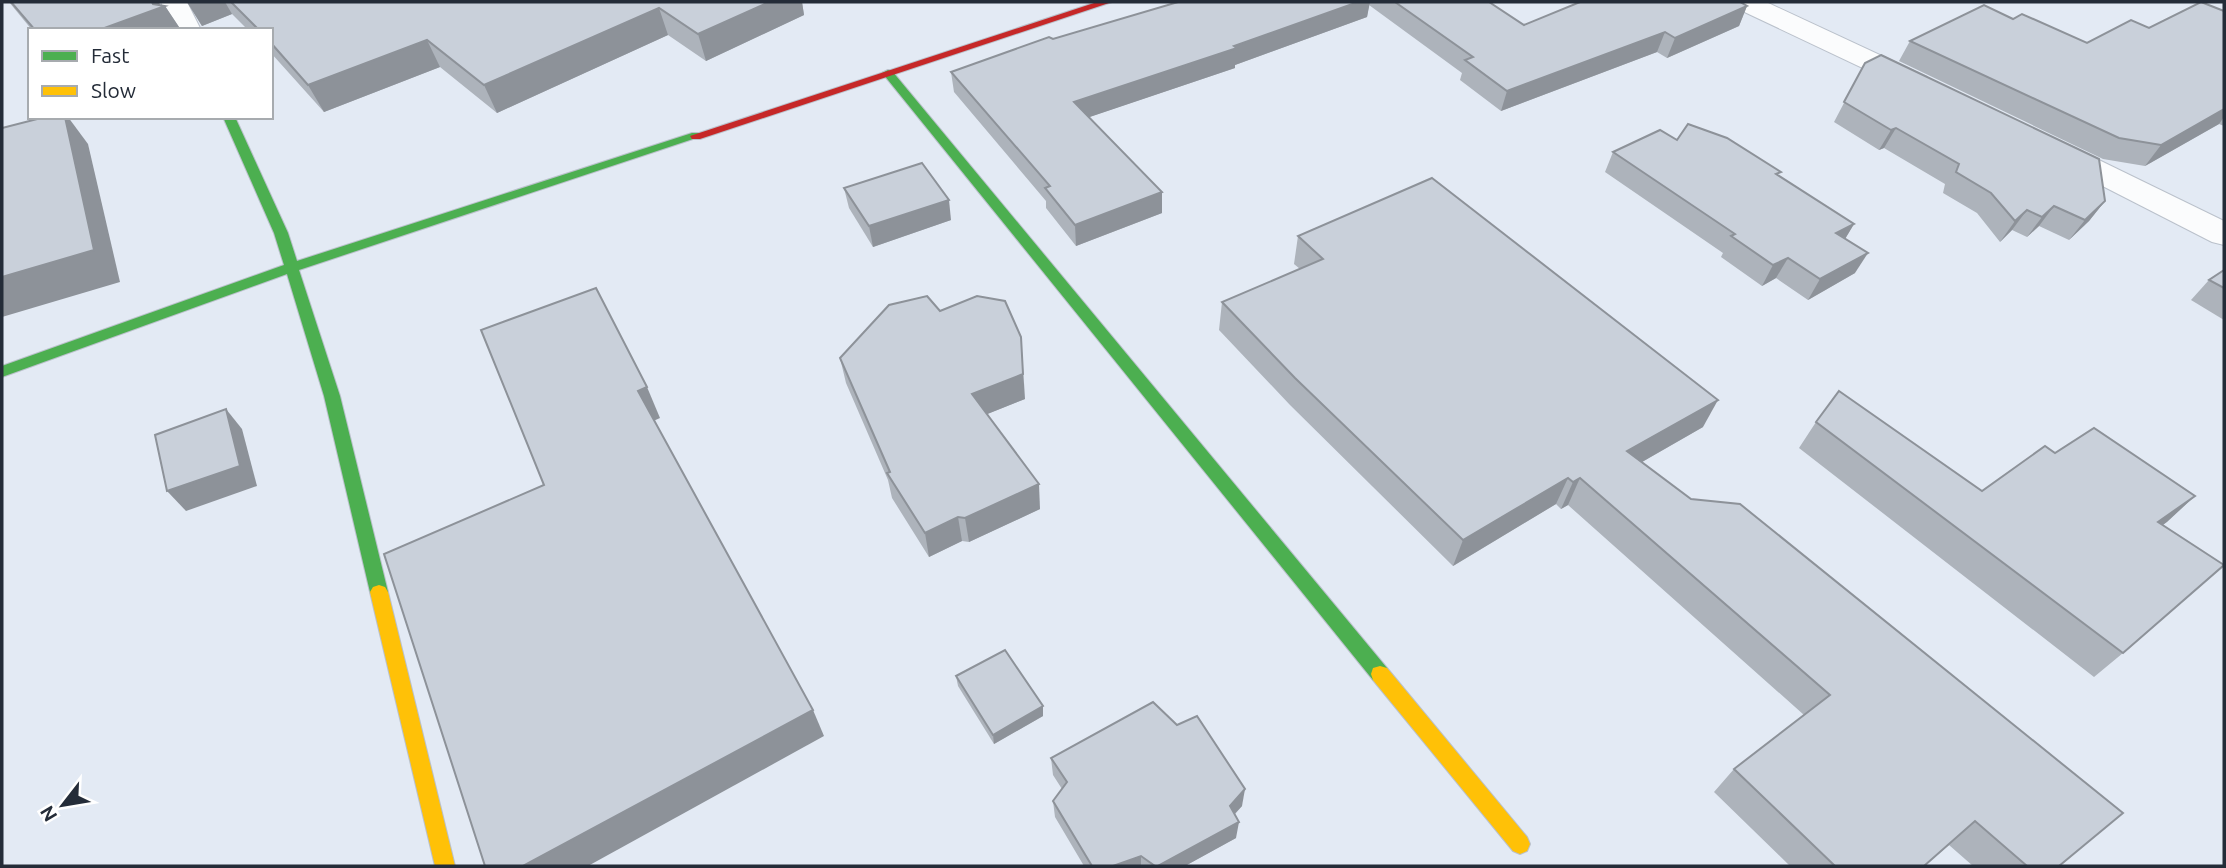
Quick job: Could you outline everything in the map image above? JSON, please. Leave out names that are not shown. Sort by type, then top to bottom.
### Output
[{"type":"street","points":[[174,2],[186,28]]},
{"type":"street","points":[[2,372],[293,267],[1107,2]]},
{"type":"street","points":[[1745,2],[1939,93]]},
{"type":"street","points":[[888,73],[1520,844]]},
{"type":"street","points":[[230,119],[264,191],[293,267],[332,396],[445,866]]},
{"type":"street","points":[[2025,134],[2224,234]]},
{"type":"building","points":[[11,2],[152,2],[165,6],[104,28],[33,28]]},
{"type":"building","points":[[231,2],[769,2],[698,34],[659,8],[484,85],[427,40],[308,85],[273,45],[273,28],[257,28]]},
{"type":"building","points":[[1178,2],[1358,2],[1234,46],[1237,48],[1074,102],[1162,192],[1075,225],[1045,188],[1050,186],[951,72],[1049,37],[1053,39]]},
{"type":"building","points":[[1395,2],[1489,2],[1524,25],[1580,2],[1740,2],[1747,6],[1675,38],[1665,32],[1507,91],[1465,60],[1473,57]]},
{"type":"building","points":[[2201,2],[2224,11],[2224,109],[2161,145],[2119,138],[1910,41],[1984,5],[2013,19],[2022,14],[2087,43],[2131,20],[2149,28]]},
{"type":"building","points":[[1881,55],[2099,159],[2105,201],[2085,220],[2054,206],[2042,217],[2027,210],[2015,221],[1991,193],[1956,172],[1959,164],[1896,128],[1891,130],[1844,102],[1865,63]]},
{"type":"building","points":[[37,119],[65,119],[94,250],[2,277],[2,128]]},
{"type":"building","points":[[1688,124],[1727,138],[1781,172],[1776,174],[1854,224],[1836,233],[1868,253],[1820,279],[1788,258],[1773,265],[1731,236],[1735,234],[1613,152],[1660,130],[1677,140]]},
{"type":"building","points":[[922,163],[949,200],[869,226],[844,188]]},
{"type":"building","points":[[1432,178],[1718,400],[1627,451],[1691,499],[1740,504],[2123,813],[2059,866],[2027,866],[1975,821],[1924,866],[1835,866],[1734,769],[1830,695],[1580,478],[1573,482],[1568,478],[1463,540],[1295,378],[1222,302],[1323,259],[1298,236]]},
{"type":"building","points":[[2224,270],[2224,288],[2209,280]]},
{"type":"building","points":[[596,288],[647,387],[638,391],[813,710],[523,866],[485,866],[384,554],[544,485],[481,330]]},
{"type":"building","points":[[927,296],[940,311],[977,296],[1005,301],[1021,337],[1023,374],[972,394],[1039,484],[925,533],[887,473],[890,472],[840,358],[889,305]]},
{"type":"building","points":[[1839,391],[1982,491],[2045,446],[2055,453],[2094,428],[2195,496],[2158,522],[2224,565],[2123,653],[1816,422]]},
{"type":"building","points":[[226,409],[240,466],[167,491],[155,435]]},
{"type":"building","points":[[1005,650],[1043,706],[993,735],[956,676]]},
{"type":"building","points":[[1153,702],[1177,725],[1197,716],[1245,789],[1230,806],[1239,822],[1158,866],[1141,856],[1113,866],[1092,866],[1053,801],[1067,782],[1051,758]]},
{"type":"traffic: fast","points":[[888,73],[1380,674]]},
{"type":"traffic: fast","points":[[230,119],[281,233],[332,396],[379,592]]},
{"type":"traffic: fast","points":[[2,372],[293,267],[696,136]]},
{"type":"traffic: slow","points":[[379,592],[445,866]]},
{"type":"traffic: slow","points":[[1380,674],[1520,844]]},
{"type":"traffic: jam","points":[[696,136],[1107,2]]}]
